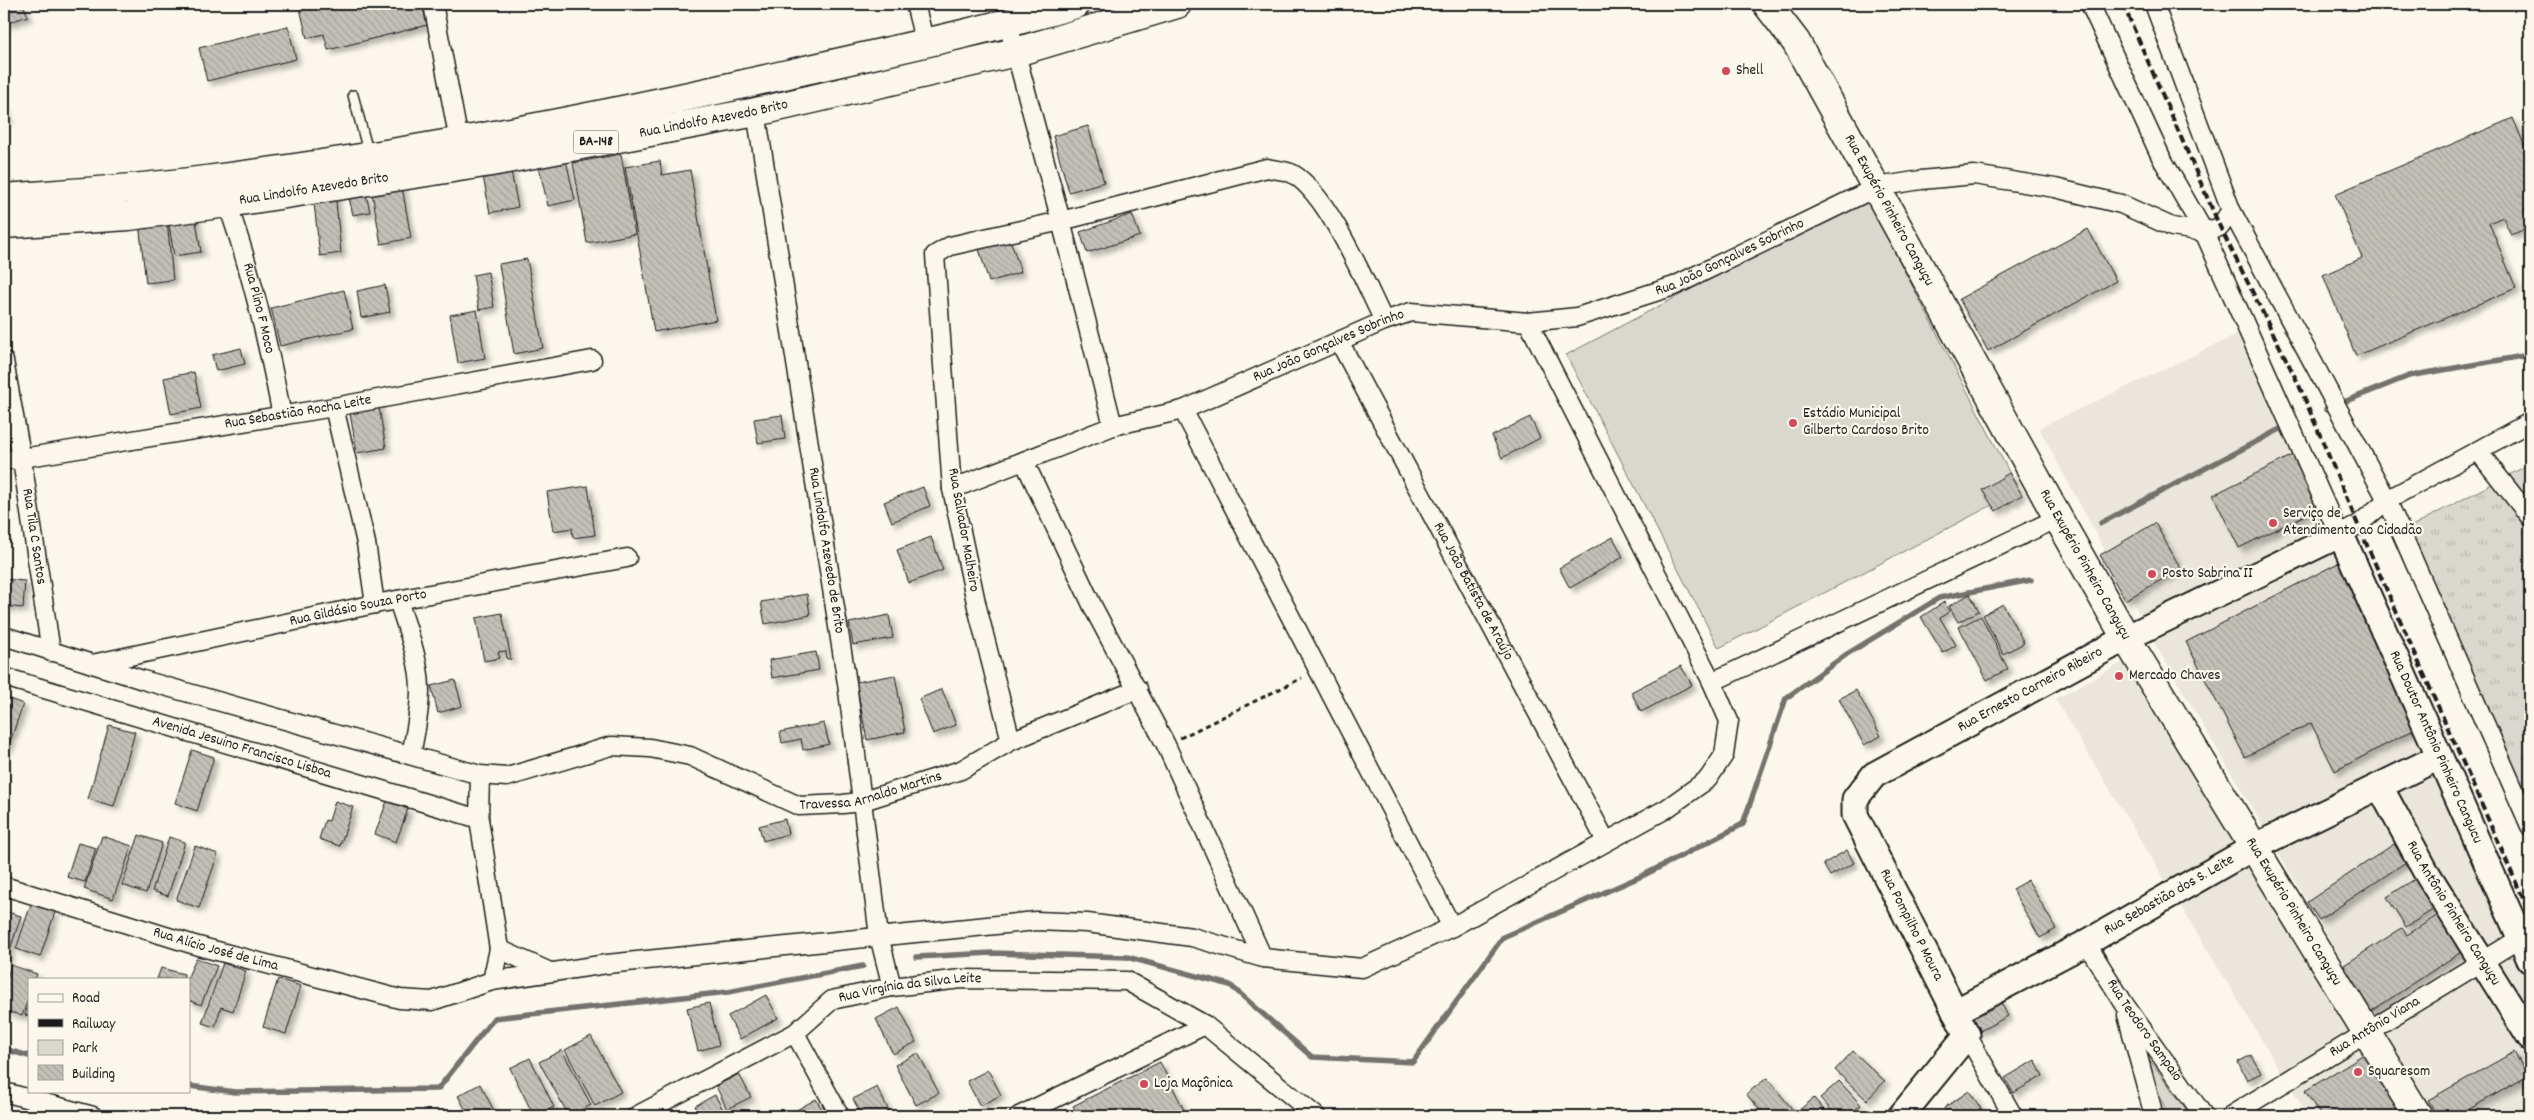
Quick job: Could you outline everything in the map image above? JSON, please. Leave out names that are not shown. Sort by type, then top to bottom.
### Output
[{"type":"main road","name":"Rua Lindolfo Azevedo Brito","points":[[4,224],[129,216],[370,157],[696,95],[1008,24],[1076,4]]},
{"type":"main road","name":"Rua Lindolfo Azevedo Brito","points":[[4,198],[124,189],[212,196],[491,162],[756,112],[1016,52],[1177,4]]},
{"type":"main road","name":"Rua Exupério Pinheiro Canguçu","points":[[1767,4],[1796,42],[2126,638],[2418,1116]]},
{"type":"main road","points":[[124,189],[132,205],[129,216]]},
{"type":"street","points":[[432,4],[459,141]]},
{"type":"street","points":[[915,4],[925,43]]},
{"type":"street","points":[[2090,4],[2161,157],[2204,232],[2339,535],[2358,525],[2387,500],[2529,423]]},
{"type":"street","points":[[2154,4],[2231,210],[2387,500],[2530,826]]},
{"type":"street","points":[[1008,24],[1113,426]]},
{"type":"street","name":"Rua Lindolfo Azevedo de Brito","points":[[756,112],[847,683],[860,802],[879,936],[892,987]]},
{"type":"street","points":[[1061,221],[1267,168],[1293,174],[1309,188],[1339,229],[1384,321]]},
{"type":"street","name":"Rua João Gonçalves Sobrinho","points":[[952,489],[1113,426],[1183,410],[1384,321],[1411,312],[1528,322],[1577,317],[1674,286],[1877,187],[1921,180],[1974,175],[2055,188],[2121,204],[2172,227],[2204,232]]},
{"type":"street","name":"Rua Plino F Moco","points":[[212,196],[246,256],[269,350],[282,416]]},
{"type":"street","points":[[2204,232],[2220,228],[2231,210]]},
{"type":"street","name":"Rua Salvador Malheiro","points":[[1011,742],[952,489],[935,255],[950,246],[1061,221]]},
{"type":"street","points":[[4,636],[92,664],[480,775],[479,819],[499,949],[492,981],[607,964],[1036,920],[1087,922],[1192,937],[1263,958],[1362,968],[1452,927],[1666,809],[1708,779],[1724,755],[1729,721],[1712,682],[1528,322]]},
{"type":"street","name":"Rua João Batista de Araújo","points":[[1339,341],[1606,842]]},
{"type":"street","name":"Rua Sebastião Rocha Leite","points":[[4,461],[22,460],[282,416],[592,360]]},
{"type":"street","name":"Rua Tila C Santos","points":[[4,361],[22,460],[51,652]]},
{"type":"street","points":[[334,407],[366,543],[376,604]]},
{"type":"street","points":[[1183,410],[1452,927]]},
{"type":"street","points":[[2478,451],[2530,517]]},
{"type":"street","points":[[1024,461],[1094,609],[1166,745],[1263,958]]},
{"type":"street","points":[[1712,682],[2058,518]]},
{"type":"street","name":"Rua Ernesto Carneiro Ribeiro","points":[[1855,815],[1855,799],[1874,775],[2126,638],[2339,535]]},
{"type":"street","name":"Rua Doutor Antônio Pinheiro Cangucu","points":[[2339,535],[2342,537],[2525,950]]},
{"type":"street","name":"Rua Gildásio Souza Porto","points":[[92,664],[376,604],[627,558]]},
{"type":"street","points":[[398,600],[417,662],[420,690],[418,723],[411,756]]},
{"type":"street","name":"Avenida Jesuino Francisco Lisboa","points":[[4,677],[479,819]]},
{"type":"street","name":"Travessa Arnaldo Martins","points":[[480,775],[507,777],[611,746],[650,748],[690,756],[799,806],[860,802],[961,770],[1011,742],[1138,689]]},
{"type":"street","name":"Rua Sebastião dos S. Leite","points":[[1955,1012],[2086,943],[2254,847],[2438,757]]},
{"type":"street","name":"Rua Antônio Pinheiro Canguçu","points":[[2380,787],[2425,870],[2530,1038]]},
{"type":"street","name":"Rua Pompilho P Moura","points":[[1855,815],[1967,1034]]},
{"type":"street","name":"Rua Alício José de Lima","points":[[4,886],[217,951],[400,999],[432,1001],[492,981]]},
{"type":"street","name":"Rua Teodoro Sampaio","points":[[2086,943],[2125,1006],[2204,1116]]},
{"type":"street","points":[[499,949],[551,972]]},
{"type":"street","name":"Rua Antônio Viana","points":[[2230,1116],[2483,962],[2525,950]]},
{"type":"street","name":"Rua Virgínia da Silva Leite","points":[[636,1116],[795,1032],[832,1000],[892,987],[961,979],[1127,981],[1205,1025]]},
{"type":"street","points":[[2125,1006],[2154,1116]]},
{"type":"street","points":[[1019,1116],[1205,1025],[1316,1116]]},
{"type":"street","points":[[795,1032],[840,1116]]},
{"type":"street","points":[[1901,1116],[1967,1034],[2013,1116]]},
{"type":"street","points":[[4,1092],[93,1116]]},
{"type":"lane","points":[[353,95],[370,157]]},
{"type":"path","points":[[1166,745],[1317,670]]},
{"type":"shaded area","points":[[2258,325],[2530,948],[2530,1116],[2434,1116],[2158,649],[2039,428]]},
{"type":"shaded area","points":[[2131,658],[2406,1116],[2308,1116],[2055,699]]},
{"type":"green space","name":"Estádio Municipal Gilberto Cardoso Brito","points":[[1866,197],[2019,491],[1719,648],[1566,355]]},
{"type":"green space","points":[[2530,464],[2530,801],[2420,563],[2408,528]]},
{"type":"green space","points":[[2141,1048],[2191,1116],[2168,1116]]},
{"type":"building","points":[[4,4],[23,4],[28,16],[4,24]]},
{"type":"building","points":[[299,4],[422,4],[427,25],[328,50],[324,34],[307,38]]},
{"type":"building","points":[[288,26],[296,59],[207,81],[199,48]]},
{"type":"building","points":[[4,103],[8,119],[4,121]]},
{"type":"building","points":[[2513,118],[2530,159],[2530,206],[2524,209],[2530,227],[2511,235],[2503,217],[2489,223],[2516,288],[2356,356],[2323,275],[2362,258],[2335,194]]},
{"type":"building","points":[[1088,126],[1104,182],[1069,192],[1053,136]]},
{"type":"building","points":[[621,154],[635,234],[587,243],[573,163]]},
{"type":"building","points":[[566,160],[575,200],[548,206],[539,167]]},
{"type":"building","points":[[660,161],[662,175],[690,170],[716,320],[654,332],[625,167]]},
{"type":"building","points":[[510,166],[518,207],[490,213],[482,171]]},
{"type":"building","points":[[401,181],[411,238],[381,244],[371,187]]},
{"type":"building","points":[[335,191],[341,253],[320,256],[313,194]]},
{"type":"building","points":[[366,194],[370,212],[353,215],[349,198]]},
{"type":"building","points":[[195,214],[201,252],[174,256],[168,219]]},
{"type":"building","points":[[1132,214],[1140,236],[1087,253],[1080,232]]},
{"type":"building","points":[[167,220],[173,280],[146,283],[139,223]]},
{"type":"building","points":[[2088,229],[2116,281],[1988,351],[1959,299]]},
{"type":"building","points":[[1010,239],[1021,272],[989,282],[979,249]]},
{"type":"building","points":[[527,259],[543,348],[514,354],[499,264]]},
{"type":"building","points":[[488,272],[494,307],[479,310],[473,275]]},
{"type":"building","points":[[385,285],[390,312],[361,318],[357,291]]},
{"type":"building","points":[[344,290],[353,329],[280,346],[271,308]]},
{"type":"building","points":[[477,310],[485,358],[458,363],[450,315]]},
{"type":"building","points":[[241,348],[245,364],[216,371],[212,355]]},
{"type":"building","points":[[194,372],[201,408],[171,414],[164,378]]},
{"type":"building","points":[[378,402],[386,448],[357,453],[349,408]]},
{"type":"building","points":[[782,415],[785,439],[758,443],[754,419]]},
{"type":"building","points":[[1530,417],[1540,438],[1502,458],[1492,436]]},
{"type":"building","points":[[2299,452],[2325,505],[2239,548],[2213,495]]},
{"type":"building","points":[[2009,473],[2022,495],[1996,511],[1982,490]]},
{"type":"building","points":[[588,486],[595,535],[573,538],[572,528],[553,531],[547,492]]},
{"type":"building","points":[[923,487],[930,506],[892,522],[884,502]]},
{"type":"building","points":[[2155,523],[2181,569],[2125,600],[2100,555]]},
{"type":"building","points":[[931,537],[943,570],[909,583],[897,550]]},
{"type":"building","points":[[1613,537],[1623,557],[1570,588],[1559,568]]},
{"type":"building","points":[[2340,562],[2423,725],[2335,771],[2311,723],[2245,757],[2186,642]]},
{"type":"building","points":[[4,579],[25,581],[23,608],[4,606]]},
{"type":"building","points":[[807,594],[810,615],[765,624],[761,602]]},
{"type":"building","points":[[1970,594],[1979,611],[1958,622],[1949,606]]},
{"type":"building","points":[[1944,602],[1950,611],[1940,618],[1956,645],[1943,653],[1921,617]]},
{"type":"building","points":[[2003,604],[2024,643],[2003,654],[1983,615]]},
{"type":"building","points":[[502,613],[511,659],[507,659],[506,651],[498,652],[500,658],[484,661],[476,618]]},
{"type":"building","points":[[889,615],[893,638],[853,645],[849,623]]},
{"type":"building","points":[[1981,616],[2008,669],[1987,680],[1959,627]]},
{"type":"building","points":[[816,652],[819,670],[772,678],[769,660]]},
{"type":"building","points":[[1681,666],[1692,685],[1641,712],[1631,692]]},
{"type":"building","points":[[895,675],[905,732],[867,740],[856,682]]},
{"type":"building","points":[[455,680],[462,706],[438,713],[431,686]]},
{"type":"building","points":[[942,689],[956,725],[933,734],[919,699]]},
{"type":"building","points":[[1856,690],[1881,736],[1864,745],[1839,699]]},
{"type":"building","points":[[4,697],[23,704],[8,748],[4,746]]},
{"type":"building","points":[[824,723],[829,744],[803,750],[801,739],[782,743],[780,732]]},
{"type":"building","points":[[109,725],[135,732],[114,806],[88,799]]},
{"type":"building","points":[[192,750],[214,757],[197,811],[175,803]]},
{"type":"building","points":[[335,801],[353,807],[340,846],[319,839],[325,820],[329,821]]},
{"type":"building","points":[[387,801],[408,809],[396,842],[375,834]]},
{"type":"building","points":[[785,819],[788,834],[763,841],[759,826]]},
{"type":"building","points":[[139,835],[162,843],[146,893],[122,885]]},
{"type":"building","points":[[102,836],[132,846],[113,899],[84,889]]},
{"type":"building","points":[[169,837],[185,842],[168,896],[152,891]]},
{"type":"building","points":[[78,843],[96,848],[85,882],[67,877]]},
{"type":"building","points":[[2394,844],[2406,862],[2319,920],[2307,902]]},
{"type":"building","points":[[195,846],[218,854],[199,908],[176,900]]},
{"type":"building","points":[[1847,850],[1854,863],[1830,876],[1823,864]]},
{"type":"building","points":[[2418,877],[2437,907],[2406,927],[2387,897]]},
{"type":"building","points":[[2028,880],[2056,929],[2040,938],[2012,889]]},
{"type":"building","points":[[31,904],[55,912],[40,957],[16,949]]},
{"type":"building","points":[[4,911],[21,916],[5,965],[4,964]]},
{"type":"building","points":[[2438,915],[2461,952],[2370,1012],[2341,967],[2402,928],[2407,935]]},
{"type":"building","points":[[196,958],[217,966],[201,1005],[190,1000],[190,978],[187,978]]},
{"type":"building","points":[[223,963],[246,971],[233,1011],[221,1007],[215,1027],[202,1023]]},
{"type":"building","points":[[11,965],[37,974],[35,978],[28,978],[28,1000],[22,1016],[4,1010],[4,988]]},
{"type":"building","points":[[161,968],[184,974],[183,978],[157,978]]},
{"type":"building","points":[[278,979],[301,986],[286,1034],[263,1027]]},
{"type":"building","points":[[766,995],[778,1018],[740,1039],[728,1016]]},
{"type":"building","points":[[1998,997],[2008,1016],[1978,1032],[1968,1012]]},
{"type":"building","points":[[709,1003],[719,1045],[698,1051],[687,1008]]},
{"type":"building","points":[[899,1007],[916,1042],[893,1054],[876,1019]]},
{"type":"building","points":[[591,1036],[621,1092],[595,1106],[565,1050]]},
{"type":"building","points":[[562,1050],[591,1105],[569,1116],[539,1062]]},
{"type":"building","points":[[1853,1051],[1885,1081],[1867,1100],[1835,1070]]},
{"type":"building","name":"Squaresom","points":[[2367,1052],[2407,1116],[2321,1116],[2305,1091]]},
{"type":"building","points":[[2514,1052],[2528,1076],[2457,1116],[2437,1116],[2428,1100]]},
{"type":"building","points":[[918,1053],[939,1093],[916,1105],[895,1065]]},
{"type":"building","points":[[2251,1055],[2261,1073],[2247,1080],[2238,1062]]},
{"type":"building","points":[[530,1058],[554,1107],[536,1116],[534,1116],[510,1068]]},
{"type":"building","points":[[2035,1060],[2043,1076],[2013,1093],[2005,1078]]},
{"type":"building","name":"Loja Maçônica","points":[[1160,1062],[1187,1116],[1078,1116],[1073,1106]]},
{"type":"building","points":[[988,1070],[1001,1095],[980,1106],[967,1081]]},
{"type":"building","points":[[739,1074],[751,1097],[727,1109],[716,1086]]},
{"type":"building","points":[[1767,1078],[1798,1116],[1765,1116],[1746,1094]]},
{"type":"building","points":[[1839,1081],[1861,1105],[1848,1116],[1837,1116],[1820,1098]]},
{"type":"building","points":[[480,1084],[497,1116],[469,1116],[458,1096]]},
{"type":"building","points":[[877,1087],[890,1113],[883,1116],[862,1116],[853,1099]]},
{"type":"building","points":[[1969,1091],[1986,1116],[1949,1116],[1944,1108]]},
{"type":"building","points":[[715,1095],[726,1116],[700,1116],[695,1106]]},
{"type":"building","points":[[1814,1098],[1829,1116],[1803,1116],[1798,1111]]},
{"type":"building","points":[[816,1099],[823,1111],[814,1116],[786,1116]]},
{"type":"waterway","points":[[2326,409],[2409,376],[2523,356],[2530,352]]},
{"type":"waterway","points":[[2101,523],[2286,426]]},
{"type":"waterway","points":[[916,957],[992,953],[1127,957],[1230,985],[1312,1057],[1413,1062],[1503,937],[1644,875],[1743,824],[1786,698],[1847,654],[1939,598],[2031,580]]},
{"type":"waterway","points":[[190,1086],[235,1092],[438,1089],[494,1018],[728,992],[863,966]]},
{"type":"waterway","points":[[4,1049],[28,1056]]},
{"type":"railway","points":[[2123,4],[2220,227],[2298,383],[2358,525],[2530,914]]},
{"type":"place","name":"Shell","points":[[1726,71]]},
{"type":"place","name":"Estádio Municipal Gilberto Cardoso Brito","points":[[1793,423]]},
{"type":"place","name":"Serviço de Atendimento ao Cidadão","points":[[2273,523]]},
{"type":"place","name":"Posto Sabrina II","points":[[2152,574]]},
{"type":"place","name":"Mercado Chaves","points":[[2119,676]]},
{"type":"place","name":"Squaresom","points":[[2358,1072]]},
{"type":"place","name":"Loja Maçônica","points":[[1144,1084]]}]
